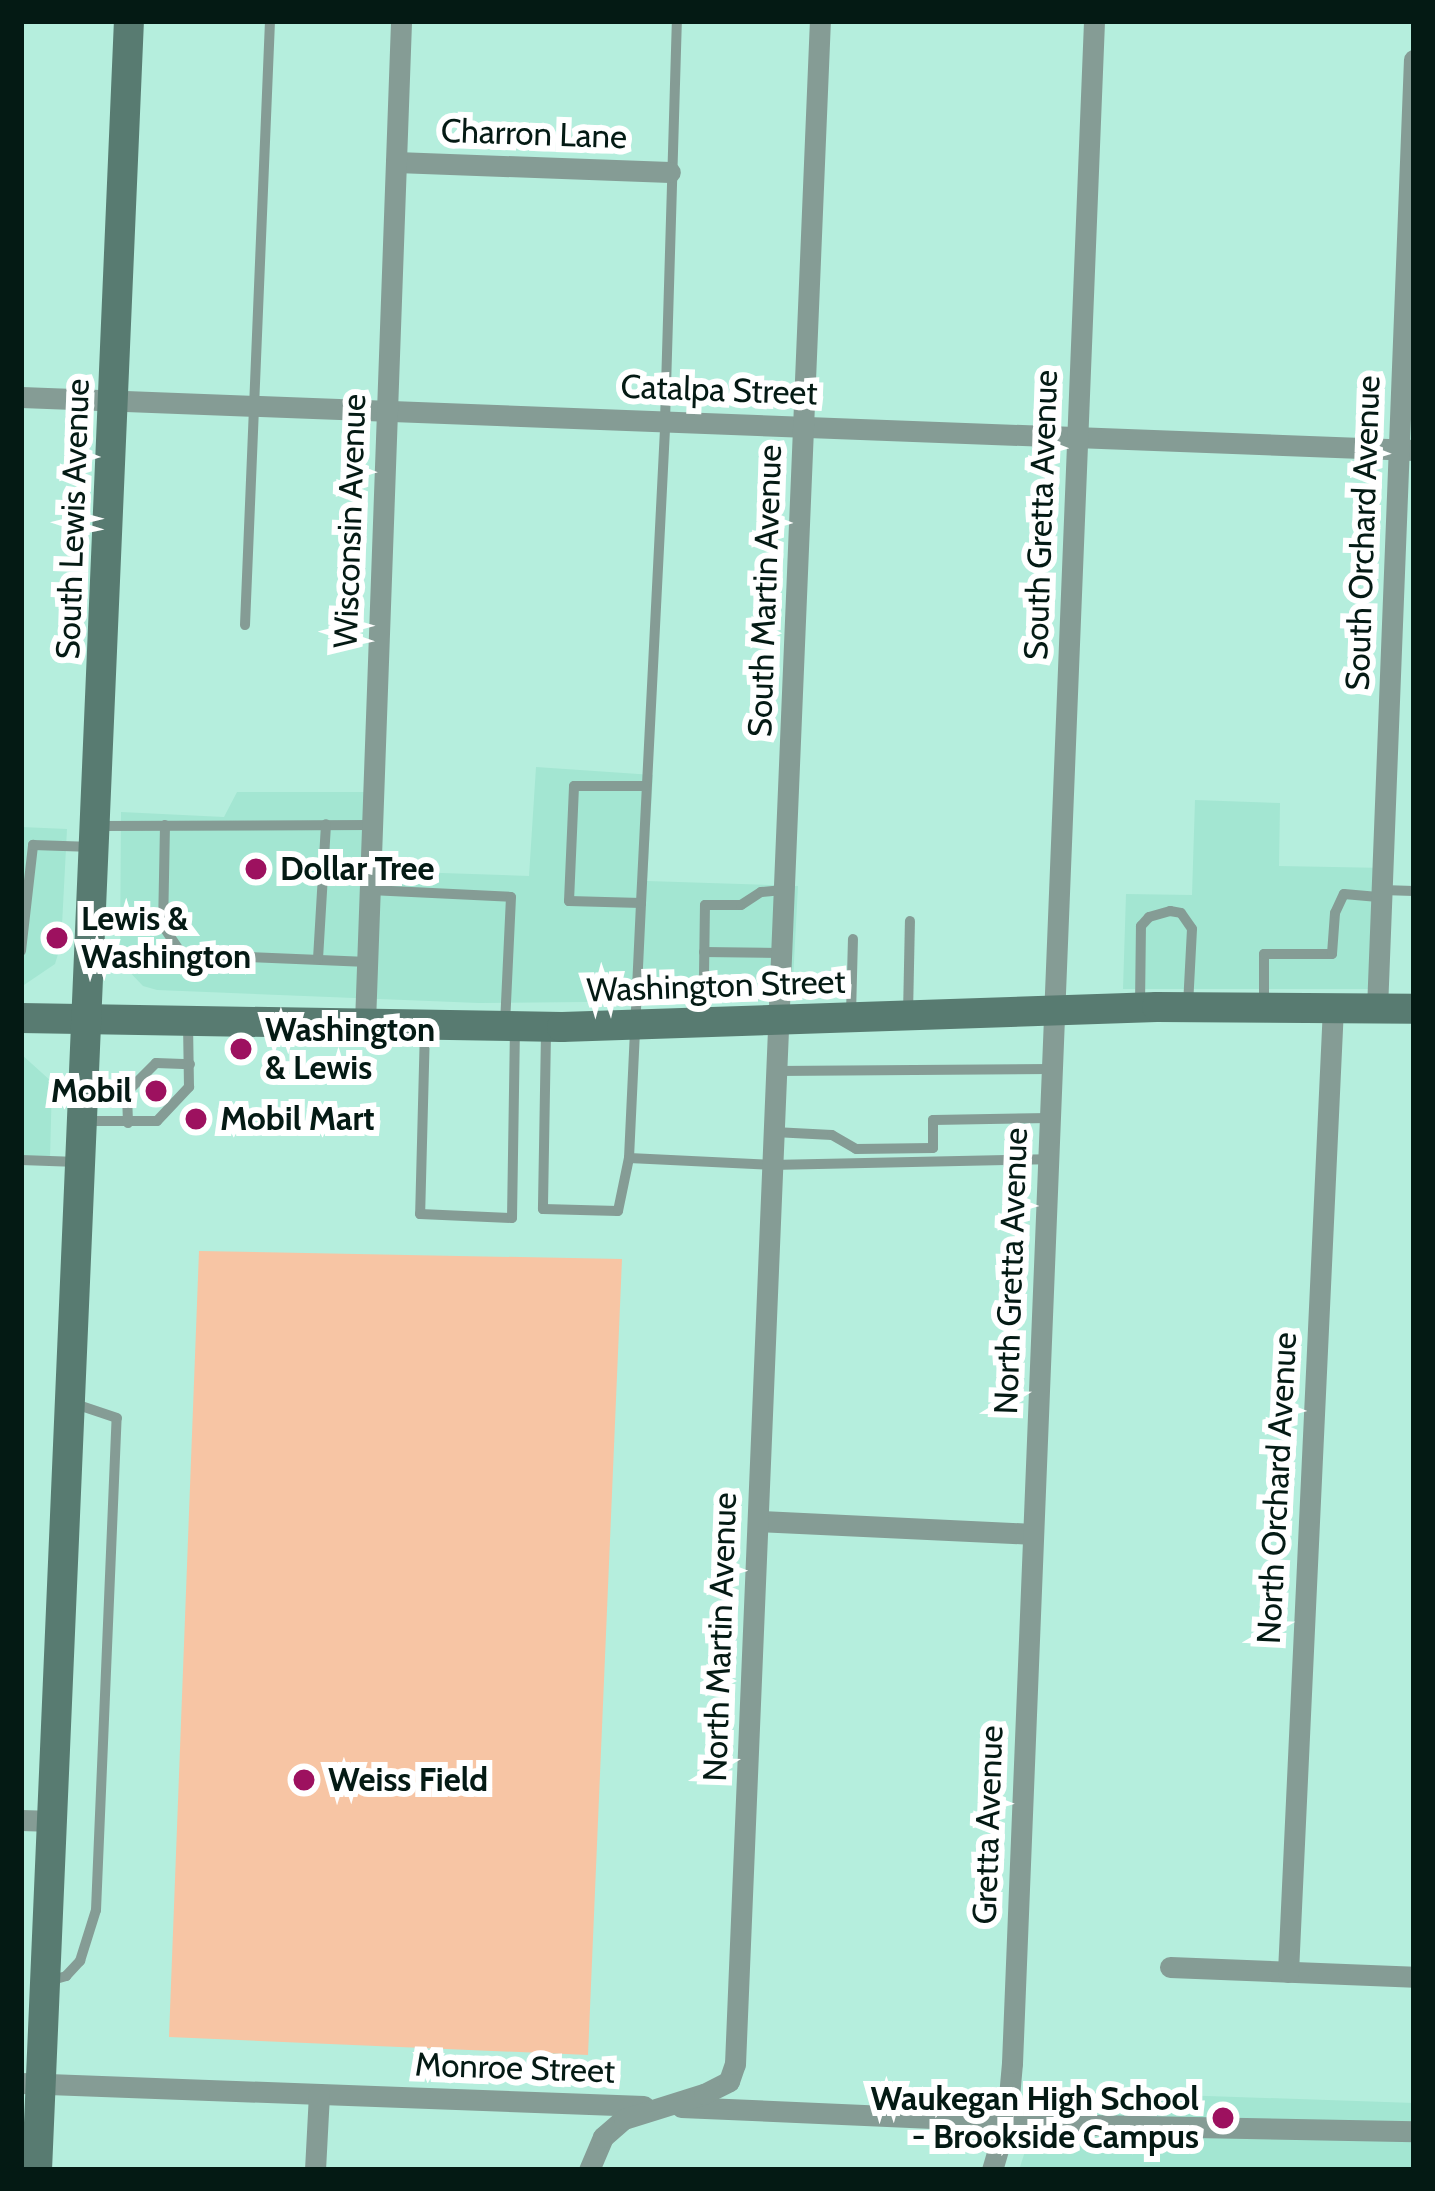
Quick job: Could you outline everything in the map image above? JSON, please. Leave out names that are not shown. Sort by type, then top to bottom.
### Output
[{"type":"main road","name":"South Lewis Avenue","points":[[37,2170],[31,2084],[46,1982],[129,21]]},
{"type":"main road","name":"Washington Street","points":[[21,1018],[522,1026],[1188,1007],[1414,1010]]},
{"type":"street","name":"Wisconsin Avenue","points":[[365,1023],[401,21]]},
{"type":"street","name":"South Martin Avenue","points":[[781,1019],[820,21]]},
{"type":"street","name":"South Gretta Avenue","points":[[1054,1011],[1094,21]]},
{"type":"street","name":"South Orchard Avenue","points":[[1377,1009],[1407,449],[1414,60]]},
{"type":"street","name":"Charron Lane","points":[[396,162],[670,172]]},
{"type":"street","name":"Catalpa Street","points":[[21,397],[1407,449]]},
{"type":"street","name":"North Orchard Avenue","points":[[1288,1972],[1333,1008]]},
{"type":"street","name":"North Gretta Avenue","points":[[1033,1534],[1054,1011]]},
{"type":"street","name":"North Martin Avenue","points":[[590,2170],[603,2137],[624,2119],[674,2107],[729,2081],[735,2064],[775,1071],[781,1019]]},
{"type":"street","points":[[759,1521],[1033,1534]]},
{"type":"street","name":"Gretta Avenue","points":[[992,2170],[1007,2119],[1033,1534]]},
{"type":"street","points":[[21,1820],[53,1821]]},
{"type":"street","points":[[1170,1967],[1414,1977]]},
{"type":"street","name":"Monroe Street","points":[[31,2084],[1414,2131]]},
{"type":"street","points":[[316,2170],[319,2094]]},
{"type":"lane","points":[[245,625],[270,21]]},
{"type":"lane","points":[[370,890],[511,897],[544,1209],[618,1211],[629,1158],[637,1024],[665,421],[677,21]]},
{"type":"lane","points":[[641,903],[569,901],[574,786],[645,786]]},
{"type":"lane","points":[[318,959],[326,824]]},
{"type":"lane","points":[[165,825],[164,926],[172,945],[192,956],[368,962]]},
{"type":"lane","points":[[21,951],[33,845],[165,825],[372,825]]},
{"type":"lane","points":[[692,1022],[704,952],[705,905],[741,905],[761,892],[786,890]]},
{"type":"lane","points":[[1264,1007],[1264,954],[1332,954],[1335,913],[1344,894],[1414,891]]},
{"type":"lane","points":[[1140,1008],[1141,926],[1149,916],[1170,911],[1181,913],[1192,928],[1188,1007]]},
{"type":"lane","points":[[908,1016],[910,921]]},
{"type":"lane","points":[[851,1017],[854,939]]},
{"type":"lane","points":[[704,952],[783,954]]},
{"type":"lane","points":[[85,1121],[157,1121],[189,1087],[188,1021]]},
{"type":"lane","points":[[425,1024],[420,1214],[512,1218],[522,1026]]},
{"type":"lane","points":[[128,1124],[127,1092],[156,1063],[190,1064]]},
{"type":"lane","points":[[775,1071],[1052,1069]]},
{"type":"lane","points":[[774,1132],[832,1135],[856,1149],[933,1148],[933,1120],[1050,1118]]},
{"type":"lane","points":[[629,1158],[771,1165],[1048,1159]]},
{"type":"lane","points":[[21,1160],[83,1162]]},
{"type":"lane","points":[[46,1982],[66,1976],[80,1961],[91,1938],[98,1887],[117,1418],[99,1407],[72,1403]]},
{"type":"shaded area","points":[[536,767],[653,775],[647,881],[798,886],[792,1000],[479,1003],[157,990],[143,986],[120,962],[121,812],[224,817],[237,792],[383,792],[381,871],[529,876]]},
{"type":"shaded area","points":[[1195,800],[1280,803],[1279,866],[1387,868],[1385,989],[1123,989],[1126,894],[1192,895]]},
{"type":"shaded area","points":[[21,827],[67,829],[61,944],[55,964],[21,987]]},
{"type":"shaded area","points":[[21,1054],[52,1082],[50,1159],[21,1158]]},
{"type":"shaded area","points":[[199,1251],[622,1259],[588,2055],[169,2037]]},
{"type":"shaded area","name":"Waukegan High School - Brookside Campus","points":[[1034,2090],[1414,2103],[1414,2170],[1019,2170],[1031,2133]]},
{"type":"place","name":"Dollar Tree","points":[[256,869]]},
{"type":"place","name":"Lewis & Washington","points":[[57,938]]},
{"type":"place","name":"Washington & Lewis","points":[[241,1049]]},
{"type":"place","name":"Mobil","points":[[156,1091]]},
{"type":"place","name":"Mobil Mart","points":[[196,1119]]},
{"type":"place","name":"Weiss Field","points":[[304,1780]]},
{"type":"place","name":"Waukegan High School - Brookside Campus","points":[[1223,2118]]}]
